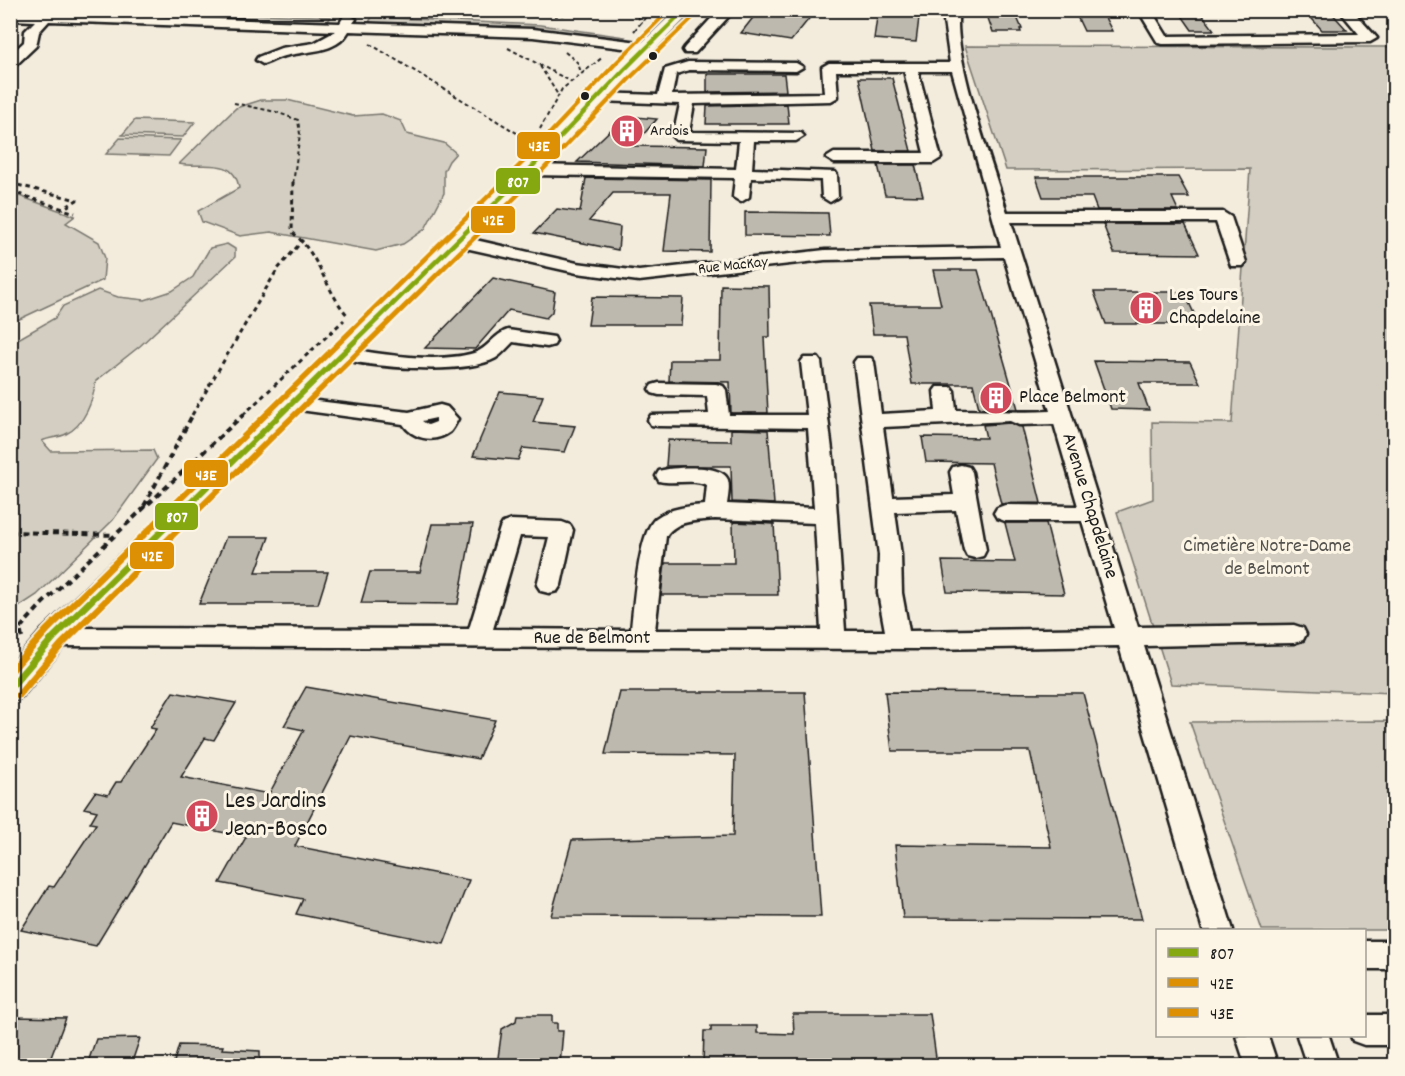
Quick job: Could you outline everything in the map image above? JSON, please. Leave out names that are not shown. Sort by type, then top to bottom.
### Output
[{"type":"main road","points":[[10,689],[39,642],[292,404],[529,170],[686,10]]},
{"type":"street","points":[[243,10],[357,12]]},
{"type":"street","points":[[704,10],[730,12]]},
{"type":"street","name":"Avenue Chapdelaine","points":[[953,10],[950,15],[952,46],[1000,217],[1218,929]]},
{"type":"street","points":[[1144,10],[1163,40],[1370,38],[1345,10]]},
{"type":"street","points":[[263,60],[281,52],[324,45],[338,38],[357,12]]},
{"type":"street","points":[[690,50],[730,12]]},
{"type":"street","points":[[10,16],[48,15],[533,33],[652,43]]},
{"type":"street","points":[[10,63],[29,45],[32,41],[31,32],[48,15]]},
{"type":"street","points":[[393,15],[543,22],[652,43]]},
{"type":"street","points":[[664,100],[670,72],[688,66],[796,67]]},
{"type":"street","points":[[599,97],[664,100],[798,93],[831,97],[829,67],[958,67]]},
{"type":"street","points":[[834,158],[933,158],[910,67]]},
{"type":"street","points":[[688,99],[681,137],[796,136]]},
{"type":"street","points":[[741,197],[747,136]]},
{"type":"street","points":[[529,170],[830,175],[830,196]]},
{"type":"street","points":[[1000,217],[1223,217],[1237,262]]},
{"type":"street","name":"Rue MacKay","points":[[458,241],[577,268],[639,276],[825,255],[1011,252]]},
{"type":"street","points":[[343,354],[408,361],[475,360],[489,354],[508,336],[548,341]]},
{"type":"street","points":[[811,362],[816,422],[822,458],[824,516],[834,640]]},
{"type":"street","points":[[864,362],[890,555],[890,593],[899,640]]},
{"type":"street","points":[[659,389],[716,390],[720,421]]},
{"type":"street","points":[[944,391],[947,417]]},
{"type":"street","points":[[292,404],[409,418]]},
{"type":"street","points":[[872,421],[947,417],[1062,417]]},
{"type":"street","points":[[658,420],[816,422]]},
{"type":"street","points":[[961,472],[975,550]]},
{"type":"street","points":[[667,476],[702,474],[718,481],[716,512]]},
{"type":"street","points":[[882,505],[966,502]]},
{"type":"street","points":[[642,639],[655,536],[663,523],[678,516],[700,511],[824,516]]},
{"type":"street","points":[[1005,513],[1092,514]]},
{"type":"street","points":[[478,639],[511,528],[562,530],[549,585]]},
{"type":"street","name":"Rue de Belmont","points":[[39,642],[478,639],[899,640],[1294,634]]},
{"type":"street","points":[[1366,955],[1395,955]]},
{"type":"street","points":[[1366,1030],[1395,1030]]},
{"type":"street","points":[[1253,1037],[1262,1065]]},
{"type":"street","points":[[1314,1037],[1323,1065]]},
{"type":"path","points":[[502,12],[517,10]]},
{"type":"path","points":[[554,16],[594,10]]},
{"type":"path","points":[[633,10],[642,23]]},
{"type":"path","points":[[635,30],[652,10]]},
{"type":"path","points":[[365,41],[530,141]]},
{"type":"path","points":[[499,42],[572,82]]},
{"type":"path","points":[[560,48],[577,61],[581,74]]},
{"type":"path","points":[[524,148],[546,120],[558,95],[606,55]]},
{"type":"path","points":[[540,65],[558,95]]},
{"type":"path","points":[[234,103],[276,112],[298,120],[300,127],[290,201],[292,232],[303,240],[321,268],[335,301],[348,316]]},
{"type":"path","points":[[10,183],[77,200],[63,209]]},
{"type":"path","points":[[18,193],[27,188]]},
{"type":"path","points":[[10,191],[75,213]]},
{"type":"path","points":[[143,508],[178,441],[256,307],[286,257],[303,240]]},
{"type":"path","points":[[39,642],[20,628],[29,617],[356,308]]},
{"type":"path","points":[[10,532],[116,535]]},
{"type":"path","points":[[10,637],[39,642]]},
{"type":"green space","points":[[127,10],[331,17],[327,22],[68,14],[73,11]]},
{"type":"green space","points":[[372,17],[540,25],[625,37],[621,40],[494,28],[383,24],[369,22]]},
{"type":"green space","name":"Cimetière Notre-Dame de Belmont","points":[[965,46],[1394,47],[1394,693],[1171,684],[1117,512],[1153,499],[1152,422],[1232,423],[1250,169],[1006,170]]},
{"type":"green space","points":[[261,100],[287,100],[353,116],[382,114],[401,121],[407,134],[444,143],[456,153],[444,171],[444,193],[425,229],[403,244],[376,251],[271,232],[240,236],[202,222],[198,211],[239,188],[236,178],[224,167],[179,164],[236,108]]},
{"type":"green space","points":[[135,120],[195,122],[183,137],[122,135]]},
{"type":"green space","points":[[120,138],[181,140],[169,156],[106,154]]},
{"type":"green space","points":[[11,193],[75,216],[66,223],[99,242],[105,258],[103,280],[11,323]]},
{"type":"green space","points":[[227,244],[235,249],[235,257],[140,346],[96,381],[90,404],[78,425],[63,435],[42,441],[51,451],[153,450],[157,459],[113,520],[37,595],[11,612],[11,343],[55,318],[63,306],[98,290],[118,297],[145,300],[172,291],[193,277],[210,248]]},
{"type":"green space","points":[[1394,721],[1394,930],[1262,929],[1190,722]]},
{"type":"building","points":[[759,10],[816,10],[791,41],[741,33]]},
{"type":"building","points":[[878,10],[920,10],[916,42],[874,39]]},
{"type":"building","points":[[985,10],[1014,10],[1022,29],[1020,29],[1021,32],[993,32]]},
{"type":"building","points":[[1074,10],[1101,10],[1112,31],[1084,31]]},
{"type":"building","points":[[1178,10],[1199,10],[1214,30],[1192,30]]},
{"type":"building","points":[[1304,10],[1329,10],[1347,30],[1322,30]]},
{"type":"building","points":[[707,74],[784,74],[786,91],[707,92]]},
{"type":"building","points":[[859,78],[892,78],[911,151],[875,151]]},
{"type":"building","points":[[787,104],[789,124],[706,124],[707,106]]},
{"type":"building","name":"Ardois","points":[[625,116],[657,119],[633,146],[707,147],[705,166],[577,162]]},
{"type":"building","points":[[878,165],[915,165],[923,196],[885,195]]},
{"type":"building","points":[[1036,177],[1178,177],[1189,197],[1172,197],[1178,210],[1097,210],[1092,197],[1043,197]]},
{"type":"building","points":[[586,178],[711,180],[710,252],[664,251],[671,193],[613,193],[589,221],[620,227],[618,250],[534,233],[557,209],[580,212]]},
{"type":"building","points":[[745,212],[828,213],[830,236],[745,235]]},
{"type":"building","name":"Les Tours Chapdelaine","points":[[1103,224],[1185,224],[1199,254],[1114,253]]},
{"type":"building","points":[[933,270],[978,270],[1018,409],[979,408],[973,384],[912,384],[904,334],[873,334],[869,305],[941,305]]},
{"type":"building","points":[[493,278],[555,292],[552,312],[546,318],[509,310],[475,349],[425,348]]},
{"type":"building","points":[[721,285],[769,286],[770,337],[764,337],[768,413],[731,413],[730,382],[669,381],[670,360],[720,360]]},
{"type":"building","name":"Les Tours Chapdelaine","points":[[1094,292],[1184,292],[1199,324],[1106,324]]},
{"type":"building","points":[[592,297],[683,298],[681,325],[588,325]]},
{"type":"building","name":"Place Belmont","points":[[1094,361],[1190,362],[1200,383],[1139,383],[1149,410],[1111,409]]},
{"type":"building","points":[[500,392],[543,396],[533,422],[575,426],[565,452],[523,448],[518,460],[473,456]]},
{"type":"building","points":[[1010,423],[1022,427],[1041,503],[1001,504],[991,463],[926,462],[922,437],[986,438],[983,425]]},
{"type":"building","points":[[731,429],[768,430],[774,504],[732,502],[731,466],[666,466],[668,440],[731,441]]},
{"type":"building","points":[[733,522],[774,524],[778,595],[661,595],[665,563],[734,563]]},
{"type":"building","points":[[1005,523],[1046,523],[1064,594],[947,592],[942,561],[1015,562]]},
{"type":"building","points":[[432,524],[473,524],[458,604],[361,603],[370,572],[420,572]]},
{"type":"building","points":[[226,537],[269,537],[256,572],[328,572],[318,604],[199,604]]},
{"type":"building","name":"Les Jardins Jean-Bosco","points":[[306,687],[495,720],[478,759],[351,736],[295,846],[469,880],[444,944],[296,914],[303,899],[220,883],[246,837],[171,822],[96,946],[21,930],[49,886],[54,887],[96,824],[90,823],[97,811],[84,808],[95,792],[108,795],[116,782],[121,782],[156,729],[150,728],[173,692],[236,703],[214,740],[205,738],[181,777],[269,794],[304,730],[284,726]]},
{"type":"building","points":[[620,692],[805,692],[821,917],[551,916],[572,840],[733,836],[735,755],[605,754]]},
{"type":"building","points":[[885,692],[1083,693],[1142,919],[903,918],[895,845],[1051,847],[1030,751],[892,751]]},
{"type":"building","points":[[793,1014],[930,1014],[937,1065],[703,1065],[704,1031],[711,1031],[711,1026],[757,1026],[757,1033],[794,1034]]},
{"type":"building","points":[[517,1015],[552,1015],[552,1023],[557,1023],[557,1031],[563,1031],[560,1065],[497,1065],[502,1029],[516,1021]]},
{"type":"building","points":[[14,1017],[66,1018],[48,1065],[10,1065],[10,1027]]},
{"type":"building","points":[[140,1038],[131,1065],[87,1065],[96,1039]]},
{"type":"building","points":[[179,1045],[223,1046],[222,1049],[260,1051],[260,1065],[173,1065]]},
{"type":"transit line","name":"43E","points":[[10,672],[47,630],[522,163],[617,62],[670,10]]},
{"type":"transit line","name":"807","points":[[10,688],[54,637],[529,170],[685,10]]},
{"type":"transit line","name":"42E","points":[[18,696],[62,644],[536,177],[632,76],[693,18]]},
{"type":"place","name":"Ardois","points":[[627,131]]},
{"type":"place","name":"Les Tours Chapdelaine","points":[[1146,308]]},
{"type":"place","name":"Place Belmont","points":[[996,398]]},
{"type":"place","name":"Les Jardins Jean-Bosco","points":[[202,816]]}]
